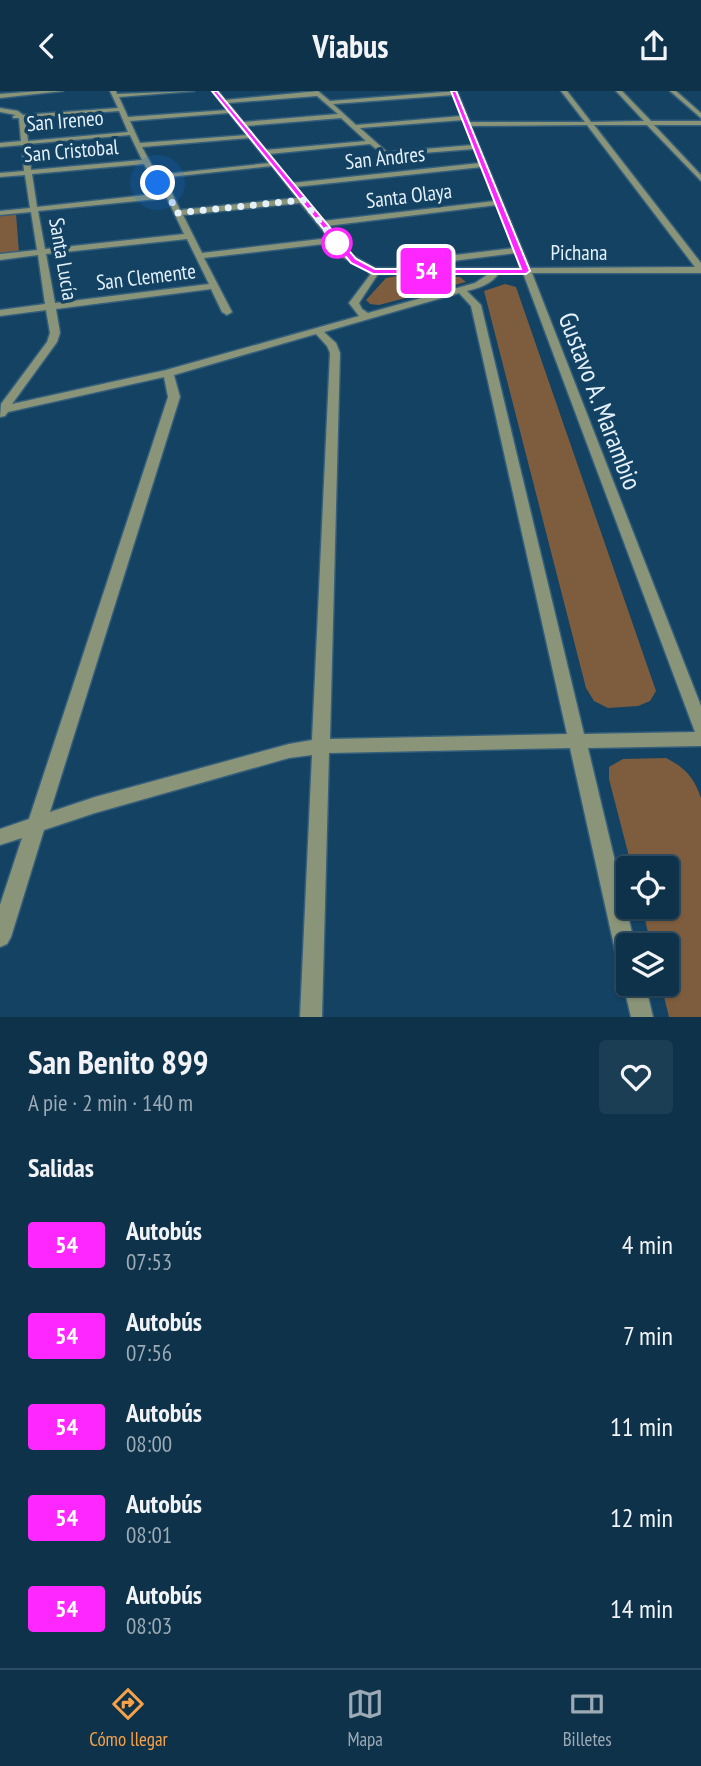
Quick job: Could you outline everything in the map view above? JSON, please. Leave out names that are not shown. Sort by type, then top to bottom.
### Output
[{"type":"street","points":[[0,96],[60,91]]},
{"type":"street","points":[[191,91],[114,94],[154,177],[170,195],[226,312]]},
{"type":"street","points":[[215,91],[347,256],[373,271],[374,275],[354,303],[358,311],[368,317]]},
{"type":"street","points":[[564,91],[701,270]]},
{"type":"street","points":[[619,91],[701,179]]},
{"type":"street","points":[[673,91],[701,116]]},
{"type":"street","points":[[327,103],[454,92]]},
{"type":"street","name":"Gustavo A. Marambio","points":[[454,92],[519,250],[701,728]]},
{"type":"street","name":"Santa Lucía","points":[[1,411],[54,340],[51,306],[28,173],[26,142],[14,93]]},
{"type":"street","points":[[224,102],[316,93],[385,154],[476,147]]},
{"type":"street","points":[[0,118],[19,114],[122,109]]},
{"type":"street","points":[[0,110],[19,114]]},
{"type":"street","points":[[128,119],[232,111]]},
{"type":"street","points":[[243,124],[340,116]]},
{"type":"street","points":[[353,127],[466,121],[701,123]]},
{"type":"street","name":"San Ireneo","points":[[0,145],[133,133]]},
{"type":"street","name":"San Ireneo","points":[[139,145],[252,136]]},
{"type":"street","points":[[265,152],[371,142]]},
{"type":"street","name":"San Cristobal","points":[[0,175],[146,162]]},
{"type":"street","name":"San Cristobal","points":[[154,177],[275,165]]},
{"type":"street","name":"San Andres","points":[[291,185],[483,165]]},
{"type":"street","points":[[0,213],[170,195]]},
{"type":"street","points":[[177,213],[303,200]]},
{"type":"street","name":"Santa Olaya","points":[[322,224],[499,203]]},
{"type":"street","points":[[0,257],[190,236]]},
{"type":"street","points":[[198,256],[335,240]]},
{"type":"street","points":[[413,263],[519,250]]},
{"type":"street","name":"Pichana","points":[[373,271],[701,270]]},
{"type":"street","points":[[1,411],[168,373],[319,332],[485,282],[495,272]]},
{"type":"street","name":"San Clemente","points":[[0,313],[214,286]]},
{"type":"street","points":[[460,289],[476,305],[622,933]]},
{"type":"street","points":[[311,1017],[335,353],[319,332]]},
{"type":"street","points":[[0,937],[34,824],[174,397],[168,373]]},
{"type":"street","points":[[0,837],[34,824],[289,751],[321,746],[701,739]]},
{"type":"street","points":[[637,996],[642,1017]]},
{"type":"shaded area","points":[[16,214],[19,252],[0,254],[0,215]]},
{"type":"shaded area","points":[[460,277],[466,282],[379,305],[370,304],[366,300],[386,278]]},
{"type":"shaded area","points":[[505,284],[516,287],[656,691],[650,701],[638,706],[608,708],[594,701],[586,688],[484,291]]},
{"type":"shaded area","points":[[666,758],[688,774],[701,798],[701,1017],[669,1017],[664,996],[679,996],[679,933],[648,933],[645,919],[679,919],[679,856],[629,856],[609,779],[609,767],[623,759]]},
{"type":"bus line","name":"54","points":[[215,91],[347,256],[354,261],[373,271],[526,271],[454,91]]},
{"type":"route","points":[[158,183],[165,187],[177,213],[303,200],[337,243]]}]
